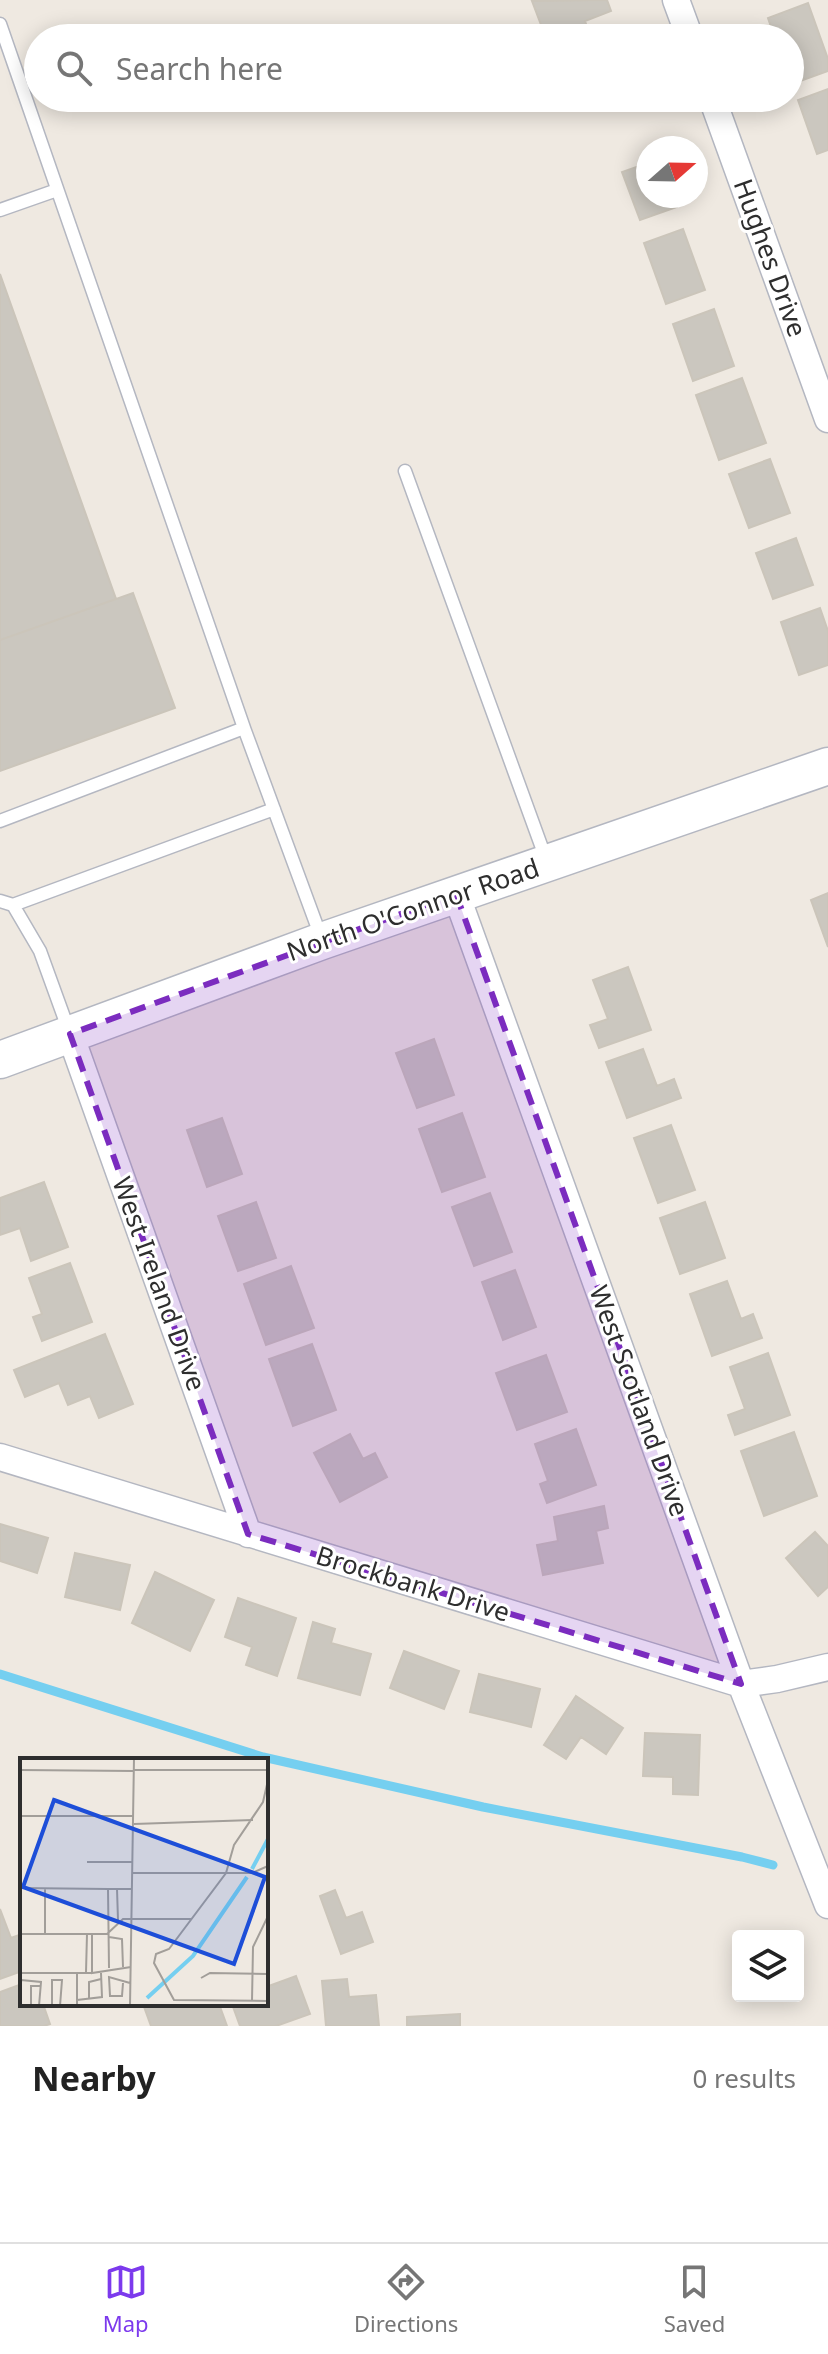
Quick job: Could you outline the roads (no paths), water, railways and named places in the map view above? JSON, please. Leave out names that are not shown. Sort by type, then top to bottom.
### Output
[{"type":"main road","name":"North O'Connor Road","points":[[0,1060],[322,941],[828,766]]},
{"type":"street","points":[[676,0],[685,24]]},
{"type":"street","name":"Hughes Drive","points":[[717,112],[828,419]]},
{"type":"street","name":"West Scotland Drive","points":[[456,894],[741,1684],[828,1905]]},
{"type":"street","name":"West Ireland Drive","points":[[70,1034],[248,1534]]},
{"type":"street","name":"Brockbank Drive","points":[[0,1457],[741,1684],[828,1667]]},
{"type":"lane","points":[[0,24],[24,94]]},
{"type":"lane","points":[[30,112],[244,728],[322,941]]},
{"type":"lane","points":[[0,210],[57,190]]},
{"type":"lane","points":[[405,471],[547,862]]},
{"type":"lane","points":[[0,821],[244,728]]},
{"type":"lane","points":[[0,901],[13,905],[274,809]]},
{"type":"lane","points":[[13,905],[40,951],[70,1034]]},
{"type":"waterway","points":[[0,1674],[267,1758]]},
{"type":"waterway","points":[[268,1758],[483,1807],[773,1865]]}]
